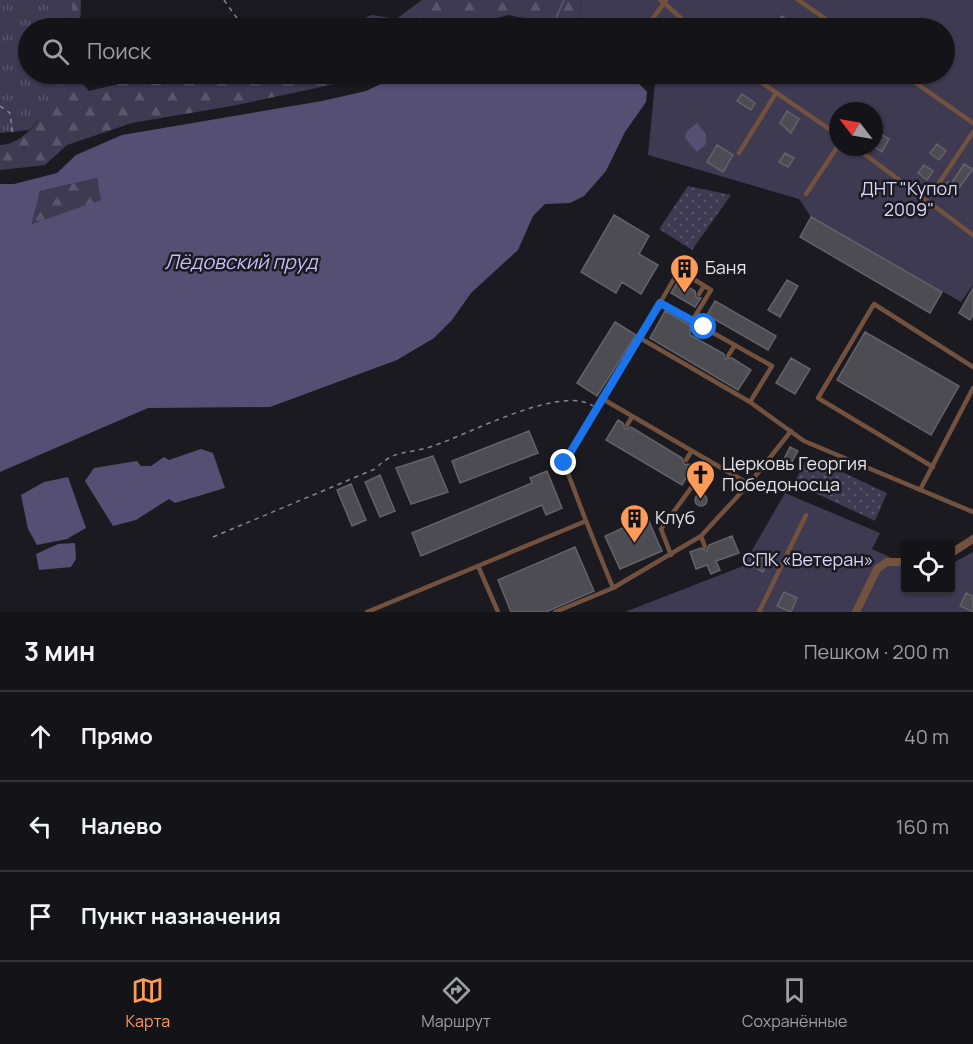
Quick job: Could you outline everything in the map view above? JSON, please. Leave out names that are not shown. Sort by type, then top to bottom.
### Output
[{"type":"street","points":[[955,551],[973,539]]},
{"type":"street","points":[[856,612],[877,569],[887,562],[901,562]]},
{"type":"lane","points":[[798,0],[824,18]]},
{"type":"lane","points":[[652,18],[663,1],[681,18]]},
{"type":"lane","points":[[763,84],[829,129]]},
{"type":"lane","points":[[917,84],[973,123]]},
{"type":"lane","points":[[740,153],[776,93]]},
{"type":"lane","points":[[935,189],[973,132]]},
{"type":"lane","points":[[806,194],[831,156]]},
{"type":"lane","points":[[867,156],[973,235]]},
{"type":"lane","points":[[613,588],[564,463],[674,282],[679,270],[711,290],[692,321]]},
{"type":"lane","points":[[699,294],[704,286]]},
{"type":"lane","points":[[660,303],[772,366],[750,402]]},
{"type":"lane","points":[[933,467],[818,398],[873,304],[973,367]]},
{"type":"lane","points":[[654,314],[661,318]]},
{"type":"lane","points":[[694,332],[699,335],[704,327]]},
{"type":"lane","points":[[640,338],[656,344],[750,402],[804,441],[973,512]]},
{"type":"lane","points":[[728,356],[735,345]]},
{"type":"lane","points":[[920,490],[973,388]]},
{"type":"lane","points":[[602,398],[749,484]]},
{"type":"lane","points":[[627,425],[632,417]]},
{"type":"lane","points":[[555,612],[613,588],[701,537],[749,484],[791,431]]},
{"type":"lane","points":[[686,460],[691,452]]},
{"type":"lane","points":[[671,555],[661,529],[710,462]]},
{"type":"lane","points":[[759,612],[806,515]]},
{"type":"lane","points":[[367,612],[479,568],[586,521]]},
{"type":"lane","points":[[656,536],[663,533]]},
{"type":"lane","points":[[701,537],[705,547]]},
{"type":"lane","points":[[479,568],[498,612]]},
{"type":"path","points":[[224,0],[237,18]]},
{"type":"path","points":[[0,106],[10,113],[13,136]]},
{"type":"path","points":[[213,537],[375,469],[388,456],[431,447],[528,408],[576,400],[585,401],[596,408]]},
{"type":"green space","points":[[0,0],[72,0],[71,18],[18,18],[18,84],[61,84],[51,107],[29,130],[0,133]]},
{"type":"green space","points":[[72,0],[81,0],[80,18],[71,18]]},
{"type":"green space","points":[[422,0],[582,0],[578,18],[524,18],[508,15],[497,18],[397,18]]},
{"type":"green space","name":"ДНТ \"Купол 2009\"","points":[[582,0],[973,0],[973,285],[961,302],[811,217],[799,199],[648,155],[655,84],[955,84],[955,18],[578,18]]},
{"type":"green space","points":[[372,15],[390,18],[365,18]]},
{"type":"green space","points":[[61,84],[83,84],[89,91],[118,84],[335,84],[237,105],[132,123],[67,145],[45,165],[0,170],[0,145],[11,143],[31,129]]},
{"type":"green space","points":[[97,178],[102,200],[32,225],[40,191]]},
{"type":"green space","points":[[688,186],[731,195],[692,250],[659,229]]},
{"type":"green space","points":[[808,456],[887,493],[875,521],[794,483]]},
{"type":"green space","name":"СПК «Ветеран»","points":[[785,493],[880,533],[872,549],[901,562],[901,594],[955,594],[955,562],[973,552],[973,612],[625,612],[743,566]]},
{"type":"water","name":"Лёдовский пруд","points":[[381,84],[639,84],[647,92],[646,102],[625,132],[606,171],[584,196],[570,203],[545,204],[533,216],[518,250],[471,293],[452,320],[434,338],[397,360],[270,407],[148,408],[0,472],[0,184],[14,184],[57,173],[76,155],[122,135],[322,101],[366,91]],"holes":[[[97,178],[101,200],[32,224],[40,191]]]},
{"type":"water","points":[[697,123],[706,134],[706,144],[697,152],[685,138],[686,132]]},
{"type":"water","points":[[201,449],[213,453],[225,488],[175,503],[169,499],[136,520],[113,526],[85,481],[94,468],[137,461],[141,466],[151,466],[164,457],[169,460]]},
{"type":"water","points":[[68,477],[86,528],[67,539],[37,545],[28,529],[21,495],[44,482]]},
{"type":"water","points":[[75,543],[76,559],[71,567],[39,570],[36,554],[58,544]]},
{"type":"building","points":[[742,94],[755,103],[751,110],[737,101]]},
{"type":"building","points":[[787,111],[799,119],[791,133],[780,123]]},
{"type":"building","points":[[883,135],[889,139],[883,150]]},
{"type":"building","points":[[937,144],[946,151],[939,160],[930,153]]},
{"type":"building","points":[[717,145],[733,155],[723,172],[707,162]]},
{"type":"building","points":[[785,153],[794,158],[788,167],[779,162]]},
{"type":"building","points":[[964,164],[973,169],[952,197],[942,190],[948,182],[951,184]]},
{"type":"building","points":[[924,165],[933,171],[927,180],[918,173]]},
{"type":"building","points":[[614,215],[649,236],[639,254],[658,265],[641,294],[622,282],[616,293],[581,272]]},
{"type":"building","points":[[811,217],[942,292],[930,313],[800,237]]},
{"type":"building","points":[[787,280],[798,286],[780,317],[768,310]]},
{"type":"building","name":"Баня","points":[[678,281],[695,291],[696,297],[701,298],[695,307],[671,293]]},
{"type":"building","points":[[973,288],[973,315],[970,320],[959,313]]},
{"type":"building","points":[[715,301],[776,336],[768,350],[707,315]]},
{"type":"building","points":[[665,311],[695,328],[690,330],[690,335],[724,354],[725,359],[732,358],[751,370],[738,390],[650,338]]},
{"type":"building","points":[[615,322],[636,335],[597,396],[577,383]]},
{"type":"building","points":[[865,332],[959,386],[931,435],[837,380]]},
{"type":"building","points":[[791,358],[810,369],[795,394],[776,383]]},
{"type":"building","points":[[618,420],[623,423],[625,429],[631,427],[682,458],[684,464],[694,465],[682,485],[606,440]]},
{"type":"building","points":[[529,431],[538,453],[460,483],[452,461]]},
{"type":"building","points":[[790,447],[798,451],[790,465],[783,461]]},
{"type":"building","points":[[433,456],[448,492],[411,504],[396,468]]},
{"type":"building","points":[[547,471],[562,508],[546,515],[542,505],[421,556],[412,533],[532,483],[530,478]]},
{"type":"building","points":[[380,475],[395,511],[380,517],[365,482]]},
{"type":"building","points":[[351,484],[366,520],[352,526],[337,490]]},
{"type":"building","name":"Церковь Георгия Победоносца","points":[[703,494],[706,495],[706,505],[699,506],[696,505],[695,498],[696,495]]},
{"type":"building","name":"Клуб","points":[[647,517],[662,551],[620,569],[605,536]]},
{"type":"building","points":[[732,536],[739,553],[716,561],[720,570],[711,574],[707,565],[696,569],[690,552],[701,548],[707,551],[709,545]]},
{"type":"building","points":[[575,547],[594,591],[546,612],[511,612],[498,580]]},
{"type":"building","points":[[754,554],[769,561],[763,572],[749,564]]},
{"type":"building","points":[[784,592],[797,598],[791,612],[777,606]]},
{"type":"building","points":[[966,593],[973,596],[973,612],[960,606]]},
{"type":"waterway","points":[[556,18],[564,0]]},
{"type":"place","name":"Баня","points":[[684,294]]},
{"type":"place","name":"Церковь Георгия Победоносца","points":[[701,500]]},
{"type":"place","name":"Клуб","points":[[634,544]]},
{"type":"route","points":[[564,463],[660,303],[704,327]]}]
